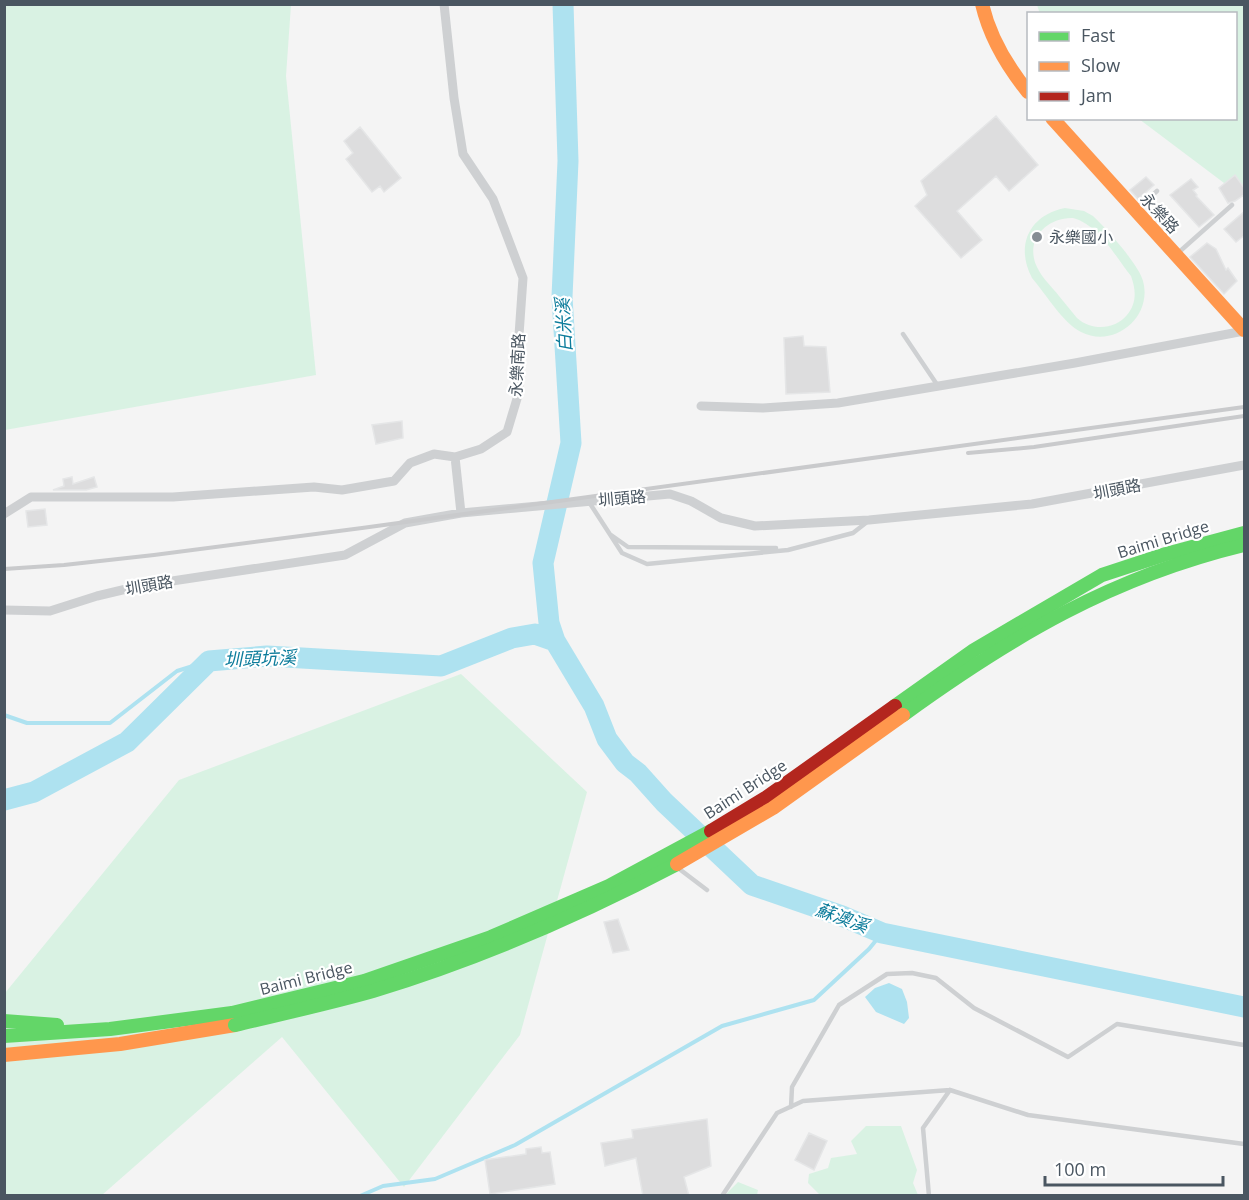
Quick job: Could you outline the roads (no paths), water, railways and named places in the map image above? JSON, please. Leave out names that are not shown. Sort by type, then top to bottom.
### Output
[{"type":"main road","points":[[982,4],[986,25],[997,50],[1027,90]]},
{"type":"main road","name":"永樂路","points":[[1054,120],[1245,330]]},
{"type":"main road","name":"Baimi Bridge","points":[[671,861],[767,797],[974,650],[1043,608],[1101,575],[1166,554],[1245,533]]},
{"type":"main road","name":"Baimi Bridge","points":[[234,1019],[320,1005],[392,985],[462,960],[598,904],[671,861],[773,808],[842,762],[981,660],[1050,618],[1109,590],[1173,564],[1245,545]]},
{"type":"main road","points":[[4,1036],[234,1019]]},
{"type":"main road","points":[[4,1055],[91,1048],[187,1035],[234,1019]]},
{"type":"main road","points":[[4,1022],[111,1029]]},
{"type":"street","name":"永樂南路","points":[[4,514],[32,497],[174,497],[314,487],[342,490],[394,481],[411,463],[434,454],[455,457],[481,449],[507,432],[519,392],[518,349],[523,278],[493,198],[463,154],[444,4]]},
{"type":"street","points":[[701,406],[762,408],[838,403],[1076,363],[1245,330]]},
{"type":"street","points":[[455,457],[461,513]]},
{"type":"street","name":"圳頭路","points":[[4,610],[50,611],[139,586],[345,555],[405,523],[461,513],[670,494],[691,501],[721,518],[754,526],[869,520],[1032,504],[1245,465]]},
{"type":"lane","points":[[1135,211],[1157,191]]},
{"type":"lane","points":[[1176,255],[1232,205]]},
{"type":"lane","points":[[903,334],[938,386]]},
{"type":"lane","points":[[589,502],[621,553],[647,564],[788,550],[853,532],[869,520]]},
{"type":"lane","points":[[608,534],[628,547],[766,547],[788,550]]},
{"type":"lane","points":[[671,861],[707,890]]},
{"type":"lane","points":[[790,1107],[792,1087],[839,1005],[862,988],[887,974],[912,973],[936,978],[974,1008],[1068,1057],[1117,1024],[1245,1045]]},
{"type":"lane","points":[[929,1196],[923,1128],[950,1090]]},
{"type":"lane","points":[[722,1196],[777,1113],[803,1101],[950,1090],[1028,1115],[1245,1144]]},
{"type":"water","points":[[889,983],[902,989],[907,1002],[909,1018],[904,1024],[876,1012],[865,997],[875,988]]},
{"type":"waterway","name":"蘇澳溪","points":[[563,4],[568,161],[562,297],[571,443],[543,563],[549,623],[555,641],[594,706],[607,739],[625,763],[752,885],[842,916],[882,933],[1244,1007]]},
{"type":"waterway","name":"圳頭坑溪","points":[[4,800],[34,792],[127,742],[209,661],[267,656],[441,666],[512,638],[535,634],[555,641]]},
{"type":"waterway","points":[[4,715],[27,723],[110,723],[177,671],[209,661]]},
{"type":"waterway","points":[[360,1196],[383,1186],[435,1179],[515,1145],[722,1026],[814,1000],[869,949],[882,933]]},
{"type":"railway","points":[[4,569],[154,555],[362,528],[1244,407]]},
{"type":"railway","points":[[968,453],[1034,447],[1244,416]]},
{"type":"place","name":"永樂國小","points":[[1037,237]]},
{"type":"water label","name":"白米溪","points":[[564,325]]}]
